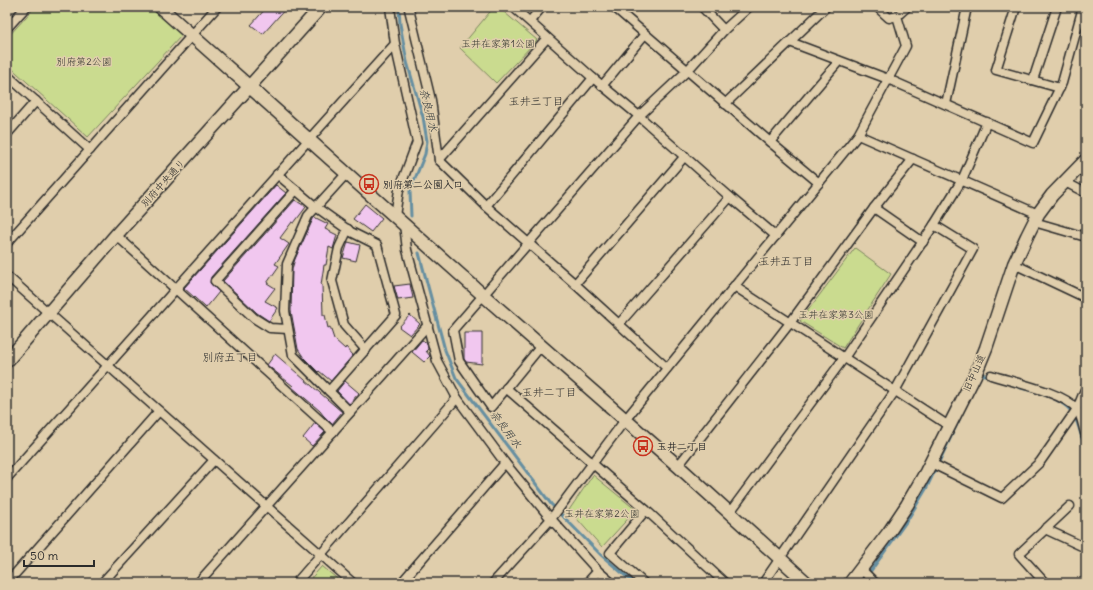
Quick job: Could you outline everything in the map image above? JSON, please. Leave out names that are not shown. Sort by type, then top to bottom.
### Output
[{"type":"street","points":[[7,28],[26,7]]},
{"type":"street","points":[[160,7],[483,295],[730,512],[807,583]]},
{"type":"street","points":[[7,243],[217,7]]},
{"type":"street","name":"別府中央通り","points":[[7,361],[116,235],[321,7]]},
{"type":"street","points":[[390,7],[395,44],[417,142],[399,190],[395,216]]},
{"type":"street","points":[[410,7],[409,9],[431,100],[439,160],[486,206],[575,284],[667,368]]},
{"type":"street","points":[[513,7],[776,236]]},
{"type":"street","points":[[530,22],[542,7]]},
{"type":"street","points":[[614,7],[725,104],[819,183]]},
{"type":"street","points":[[702,7],[724,30]]},
{"type":"street","points":[[541,346],[491,407],[459,361],[453,330],[639,116],[687,71],[724,30],[749,7]]},
{"type":"street","points":[[725,104],[826,7]]},
{"type":"street","points":[[877,7],[890,18],[897,16],[907,7]]},
{"type":"street","points":[[946,104],[967,7]]},
{"type":"street","points":[[1016,7],[996,70],[1060,88]]},
{"type":"street","points":[[1033,80],[1057,7]]},
{"type":"street","points":[[790,42],[888,79],[1033,143],[1060,88],[1084,7]]},
{"type":"street","points":[[493,583],[551,519],[625,420],[858,135],[906,46],[897,16]]},
{"type":"street","points":[[602,86],[645,34]]},
{"type":"street","points":[[439,160],[547,38]]},
{"type":"street","points":[[7,478],[176,290],[308,139],[395,44]]},
{"type":"street","points":[[770,142],[839,61]]},
{"type":"street","points":[[7,75],[90,150]]},
{"type":"street","points":[[486,206],[593,78]]},
{"type":"street","points":[[7,134],[36,101]]},
{"type":"street","points":[[730,512],[844,358],[923,242],[962,180],[987,122]]},
{"type":"street","points":[[858,135],[962,180],[1036,218],[1086,237]]},
{"type":"street","points":[[575,284],[685,156]]},
{"type":"street","points":[[678,466],[790,323],[874,208],[913,159]]},
{"type":"street","name":"旧中山道","points":[[850,583],[908,505],[931,462],[975,375],[986,348],[1014,264],[1036,218],[1052,195],[1085,161]]},
{"type":"street","points":[[347,173],[308,216],[287,264],[285,311],[293,355],[350,412]]},
{"type":"street","points":[[277,174],[316,207],[348,230],[377,245],[396,316],[330,392]]},
{"type":"street","points":[[1065,182],[1086,193]]},
{"type":"street","points":[[288,329],[270,328],[254,318],[215,281],[296,190]]},
{"type":"street","points":[[619,324],[730,197]]},
{"type":"street","points":[[874,208],[923,242]]},
{"type":"street","points":[[404,224],[407,250],[437,361],[457,398],[505,463],[551,519],[598,571],[612,583]]},
{"type":"street","points":[[763,583],[895,391],[973,249],[934,225]]},
{"type":"street","points":[[348,230],[339,248],[332,281],[344,325],[366,350]]},
{"type":"street","points":[[116,235],[333,432]]},
{"type":"street","points":[[1014,264],[1086,298]]},
{"type":"street","points":[[7,276],[353,583]]},
{"type":"street","points":[[734,286],[949,426]]},
{"type":"street","points":[[198,583],[428,325]]},
{"type":"street","points":[[991,375],[1052,394],[1065,400],[1076,409],[1086,436]]},
{"type":"street","points":[[506,388],[646,510],[725,583]]},
{"type":"street","points":[[931,462],[1002,498],[1040,462],[1076,409],[1085,391]]},
{"type":"street","points":[[296,583],[457,398]]},
{"type":"street","points":[[7,583],[159,412]]},
{"type":"street","points":[[102,583],[214,460]]},
{"type":"street","points":[[401,583],[505,463]]},
{"type":"street","points":[[1045,583],[1019,554],[1070,506]]},
{"type":"street","points":[[644,583],[610,553],[646,510]]},
{"type":"street","points":[[1045,529],[1086,548]]},
{"type":"street","points":[[861,569],[875,583]]},
{"type":"street","points":[[588,583],[598,571]]},
{"type":"green space","name":"別府第2公園","points":[[35,7],[150,7],[182,35],[88,137],[7,64],[7,38]]},
{"type":"green space","name":"玉井在家第1公園","points":[[494,7],[498,7],[537,40],[496,83],[460,48]]},
{"type":"green space","name":"玉井在家第3公園","points":[[855,248],[891,274],[843,348],[800,321]]},
{"type":"green space","name":"玉井在家第2公園","points":[[593,475],[636,510],[602,547],[569,510]]},
{"type":"green space","points":[[322,566],[342,583],[307,583]]},
{"type":"building","points":[[267,7],[287,7],[263,34],[251,25]]},
{"type":"building","points":[[276,185],[286,193],[211,277],[210,283],[219,292],[206,308],[184,288]]},
{"type":"building","points":[[295,200],[306,207],[280,238],[289,244],[275,264],[279,266],[267,283],[275,288],[265,301],[278,308],[269,321],[257,313],[223,281]]},
{"type":"building","points":[[365,204],[382,218],[371,232],[353,219]]},
{"type":"building","points":[[314,217],[328,224],[325,229],[337,235],[333,249],[329,247],[326,265],[324,265],[321,285],[323,315],[325,315],[328,328],[330,327],[334,339],[345,349],[346,347],[353,355],[331,381],[319,371],[318,372],[304,358],[298,349],[291,311],[292,269]]},
{"type":"building","points":[[348,242],[360,245],[356,261],[343,258]]},
{"type":"building","points":[[410,284],[413,298],[398,300],[394,286]]},
{"type":"building","points":[[410,315],[420,324],[410,335],[399,327]]},
{"type":"building","points":[[464,333],[482,333],[482,364],[466,362],[464,359]]},
{"type":"building","points":[[422,340],[427,343],[428,349],[426,351],[430,356],[424,362],[412,352]]},
{"type":"building","points":[[275,354],[342,412],[332,424],[320,411],[292,387],[293,386],[267,365]]},
{"type":"building","points":[[345,381],[359,393],[349,404],[337,391]]},
{"type":"building","points":[[315,423],[325,432],[312,446],[303,438]]},
{"type":"waterway","name":"奈良用水","points":[[399,7],[400,24],[407,62],[423,117],[427,141],[425,154],[410,191],[411,216]]},
{"type":"waterway","name":"奈良用水","points":[[419,253],[445,350],[456,378],[551,504],[600,554],[634,583]]},
{"type":"waterway","points":[[980,377],[982,374],[990,377]]},
{"type":"waterway","points":[[1018,387],[1050,397],[1065,405],[1075,417],[1086,454]]},
{"type":"waterway","points":[[862,583],[908,519],[926,489],[967,403]]},
{"type":"place","name":"別府第二公園入口","points":[[369,184]]},
{"type":"place","name":"玉井二丁目","points":[[643,446]]},
{"type":"district","name":"玉井三丁目","points":[[536,101]]},
{"type":"district","name":"玉井五丁目","points":[[786,261]]},
{"type":"district","name":"別府五丁目","points":[[230,357]]},
{"type":"district","name":"玉井二丁目","points":[[549,392]]}]
